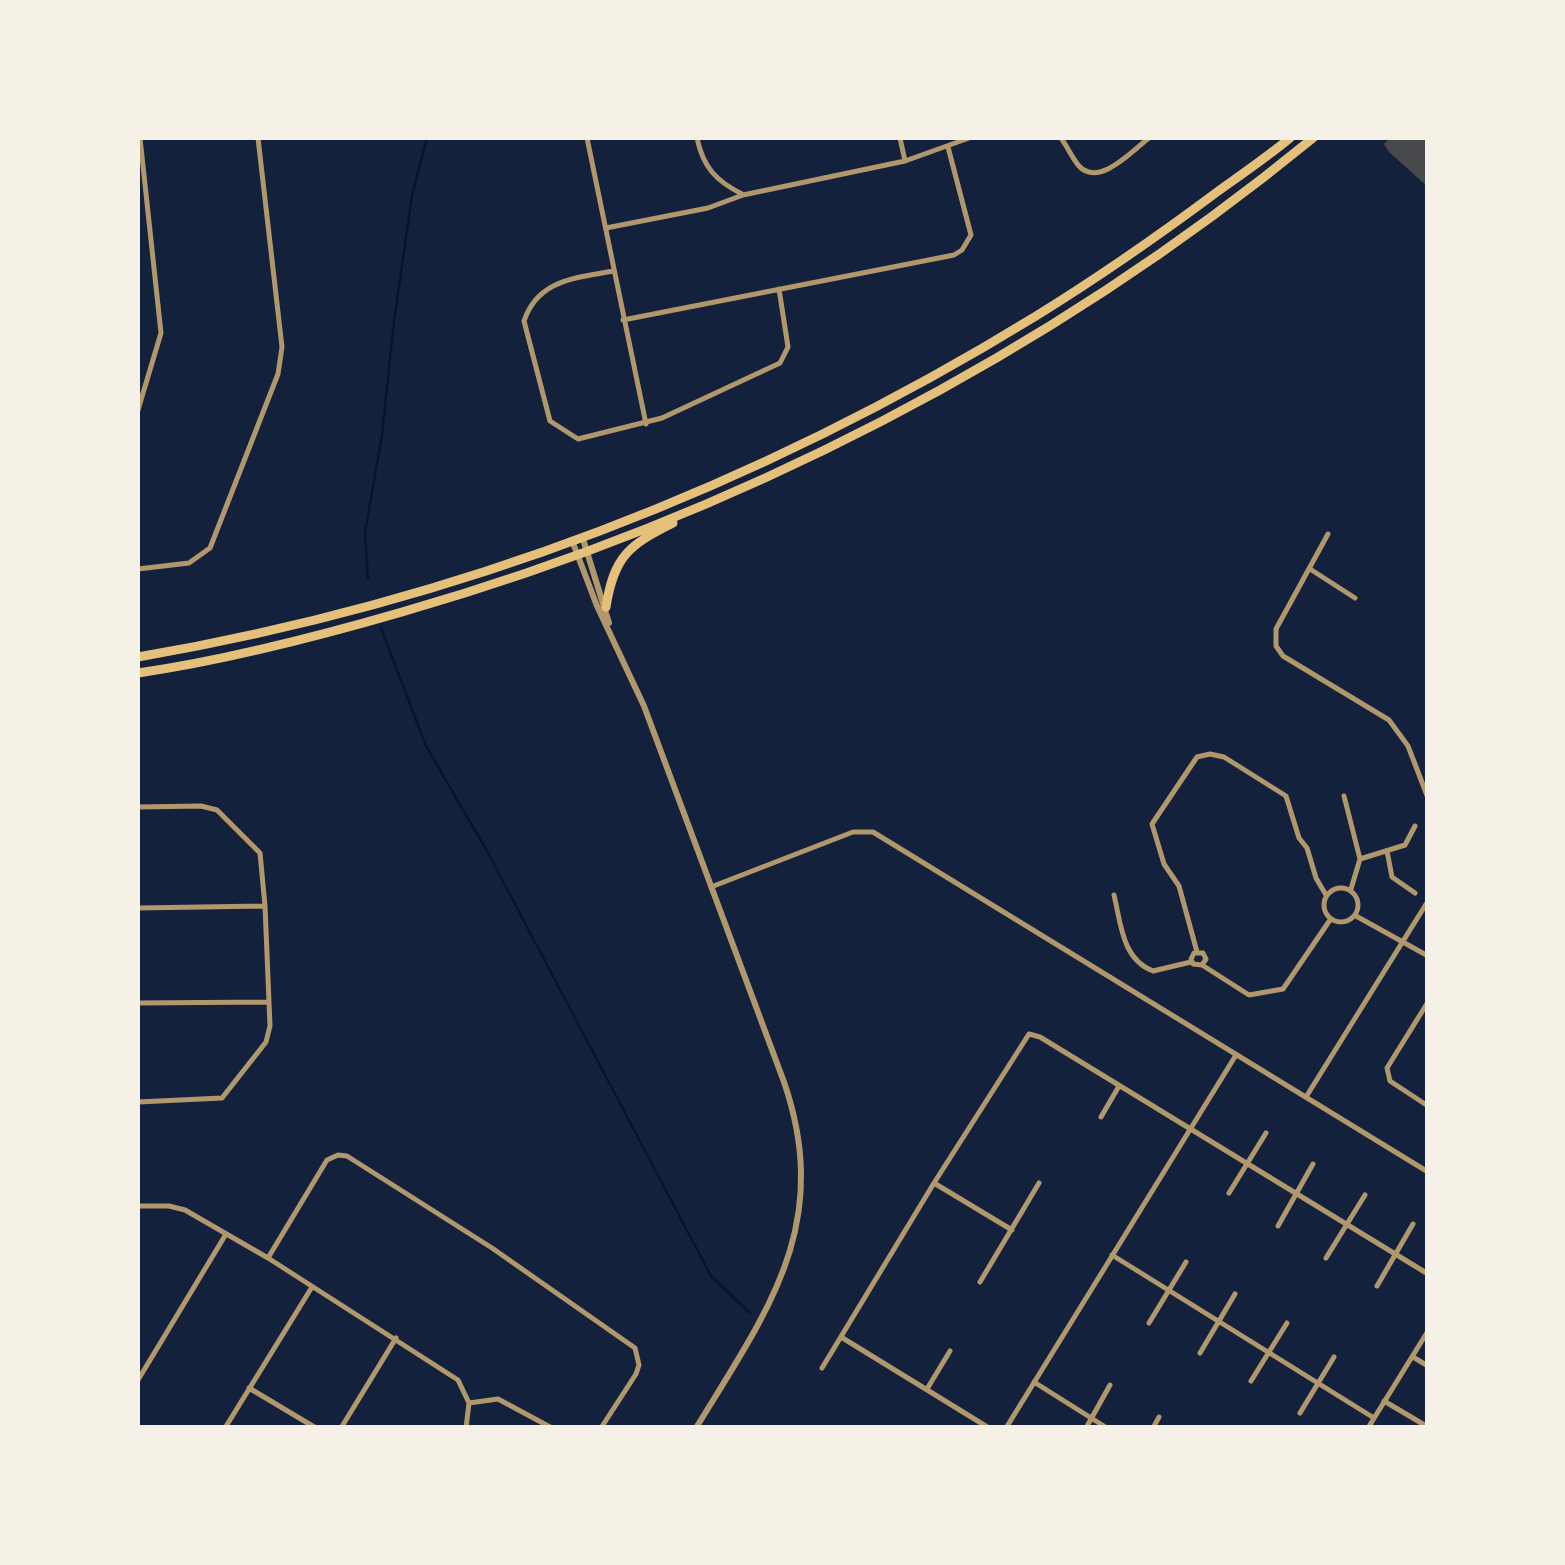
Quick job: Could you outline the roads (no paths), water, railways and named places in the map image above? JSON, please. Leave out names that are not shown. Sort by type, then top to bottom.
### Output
[{"type":"highway","points":[[138,658],[343,614],[578,541],[770,458],[912,390],[1110,270],[1290,138]]},
{"type":"highway","points":[[138,673],[345,628],[457,596],[583,554],[715,500],[837,444],[985,364],[1144,264],[1313,138]]},
{"type":"highway","points":[[606,606],[614,569],[630,548],[715,500]]},
{"type":"street","points":[[138,408],[161,332],[140,138]]},
{"type":"street","points":[[138,569],[196,560],[210,548],[281,360],[258,138]]},
{"type":"street","points":[[587,138],[646,424]]},
{"type":"street","points":[[697,138],[714,178],[743,195]]},
{"type":"street","points":[[900,138],[905,161]]},
{"type":"street","points":[[606,228],[905,161],[969,138]]},
{"type":"street","points":[[1061,138],[1080,168],[1094,173],[1104,172],[1149,138]]},
{"type":"street","points":[[623,320],[954,255],[970,236],[948,147]]},
{"type":"street","points":[[614,271],[554,283],[528,311],[524,321],[550,422],[578,439],[646,424],[780,363],[788,347],[780,289]]},
{"type":"street","points":[[1328,534],[1276,628],[1276,646],[1283,656],[1389,720],[1408,746],[1428,798]]},
{"type":"street","points":[[578,541],[606,606],[610,629]]},
{"type":"street","points":[[583,554],[597,606],[644,706],[712,887],[790,1102],[800,1145],[802,1184],[794,1242],[781,1278],[762,1318],[696,1428]]},
{"type":"street","points":[[1310,569],[1355,598]]},
{"type":"street","points":[[1202,965],[1205,956],[1197,952],[1179,886],[1166,868],[1152,824],[1198,757],[1224,757],[1286,796],[1299,838],[1326,895],[1323,908],[1330,920],[1344,923],[1355,915],[1358,902],[1350,890],[1337,888],[1326,895]]},
{"type":"street","points":[[1344,796],[1360,859],[1350,890]]},
{"type":"street","points":[[138,807],[201,806],[216,810],[260,853],[269,1002],[266,1042],[227,1095],[215,1100],[138,1102]]},
{"type":"street","points":[[1360,859],[1405,845],[1416,826]]},
{"type":"street","points":[[712,887],[853,832],[873,832],[1428,1172]]},
{"type":"street","points":[[1386,851],[1392,878],[1414,892]]},
{"type":"street","points":[[1114,896],[1128,952],[1134,960],[1153,971],[1192,962]]},
{"type":"street","points":[[1306,1098],[1428,902]]},
{"type":"street","points":[[138,908],[265,906]]},
{"type":"street","points":[[1355,915],[1428,956]]},
{"type":"street","points":[[1197,952],[1192,955],[1196,966],[1202,965],[1249,995],[1283,989],[1330,920]]},
{"type":"street","points":[[138,1003],[269,1002]]},
{"type":"street","points":[[1428,1002],[1387,1068],[1387,1075],[1428,1106]]},
{"type":"street","points":[[822,1368],[1029,1034],[1040,1037],[1428,1274]]},
{"type":"street","points":[[1006,1428],[1236,1055]]},
{"type":"street","points":[[1101,1116],[1118,1086]]},
{"type":"street","points":[[1229,1193],[1266,1132]]},
{"type":"street","points":[[268,1258],[327,1160],[338,1154],[346,1156],[492,1248],[627,1342],[638,1356],[636,1374],[601,1428]]},
{"type":"street","points":[[1278,1226],[1313,1164]]},
{"type":"street","points":[[934,1182],[1012,1230]]},
{"type":"street","points":[[980,1282],[1039,1183]]},
{"type":"street","points":[[1326,1258],[1364,1195]]},
{"type":"street","points":[[138,1206],[177,1207],[396,1338],[458,1380],[469,1404],[466,1428]]},
{"type":"street","points":[[1377,1286],[1413,1224]]},
{"type":"street","points":[[138,1377],[226,1234]]},
{"type":"street","points":[[1112,1255],[1374,1418]]},
{"type":"street","points":[[1150,1323],[1186,1262]]},
{"type":"street","points":[[225,1428],[312,1287]]},
{"type":"street","points":[[1200,1354],[1236,1294]]},
{"type":"street","points":[[1251,1381],[1287,1323]]},
{"type":"street","points":[[1368,1428],[1428,1331]]},
{"type":"street","points":[[840,1337],[990,1428]]},
{"type":"street","points":[[341,1428],[396,1338]]},
{"type":"street","points":[[927,1389],[950,1351]]},
{"type":"street","points":[[1300,1413],[1334,1357]]},
{"type":"street","points":[[1412,1357],[1428,1366]]},
{"type":"street","points":[[1034,1382],[1106,1428]]},
{"type":"street","points":[[1086,1428],[1110,1385]]},
{"type":"street","points":[[249,1388],[316,1428]]},
{"type":"street","points":[[469,1404],[498,1399],[552,1428]]},
{"type":"street","points":[[1384,1401],[1428,1427]]},
{"type":"street","points":[[1153,1428],[1159,1418]]},
{"type":"waterway","points":[[368,579],[365,533],[382,435],[412,195],[427,138]]},
{"type":"waterway","points":[[381,628],[426,746],[487,851],[711,1276],[750,1313]]}]
